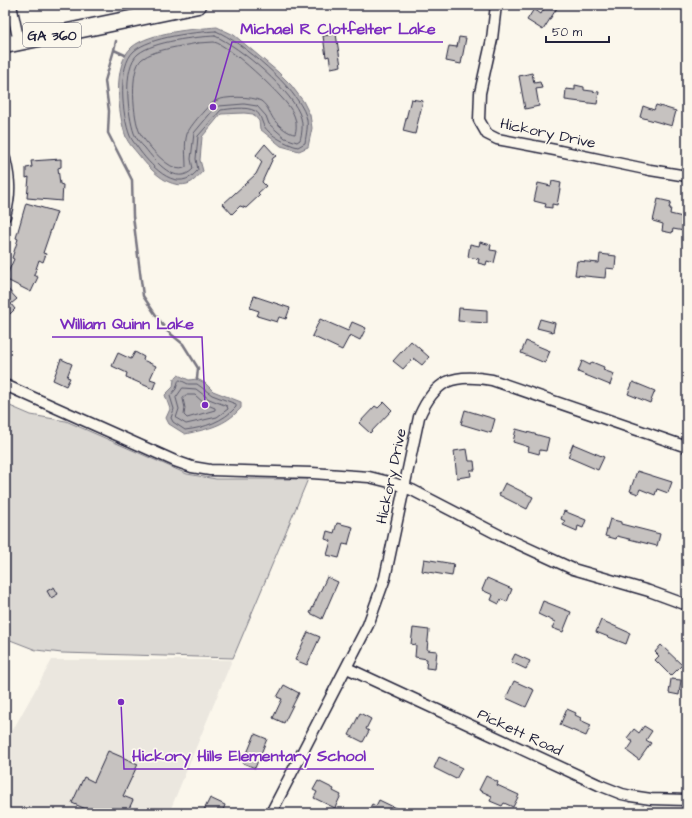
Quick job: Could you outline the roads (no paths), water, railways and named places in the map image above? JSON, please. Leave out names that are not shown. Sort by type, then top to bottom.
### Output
[{"type":"main road","name":"GA 360","points":[[9,41],[198,5]]},
{"type":"street","points":[[9,41],[11,5]]},
{"type":"street","name":"Hickory Drive","points":[[496,5],[492,39],[480,93],[479,120],[487,134],[497,139],[687,176]]},
{"type":"street","points":[[5,159],[10,179],[10,192],[5,216]]},
{"type":"street","name":"Hickory Drive","points":[[271,813],[368,625],[385,578],[419,417],[432,394],[453,379],[478,377],[492,380],[687,447]]},
{"type":"street","points":[[5,385],[176,462],[192,467],[210,470],[288,471],[369,477],[404,486],[499,535],[573,569],[649,591],[687,605]]},
{"type":"street","name":"Pickett Road","points":[[347,668],[616,792],[631,796],[687,800]]},
{"type":"water","points":[[217,27],[234,35],[278,72],[291,85],[303,101],[310,115],[312,128],[308,147],[299,151],[281,146],[260,129],[259,121],[253,114],[221,114],[202,137],[200,160],[203,171],[190,183],[180,185],[172,183],[153,171],[142,160],[127,139],[123,128],[118,90],[122,65],[126,55],[132,47],[150,38],[173,32]]},
{"type":"water","points":[[178,375],[189,380],[197,379],[205,383],[213,391],[241,402],[241,408],[229,419],[216,426],[185,434],[169,424],[166,418],[170,409],[165,395],[173,387],[174,379]]},
{"type":"waterway","points":[[116,41],[114,50],[125,55]]},
{"type":"waterway","points":[[114,50],[105,81],[109,111],[108,133],[132,180],[133,216],[143,296],[166,330],[183,344],[198,368],[197,379]]},
{"type":"place","name":"Michael R Clotfelter Lake","points":[[213,107]]},
{"type":"place","name":"William Quinn Lake","points":[[205,405]]},
{"type":"place","name":"Hickory Hills Elementary School","points":[[121,702]]}]
